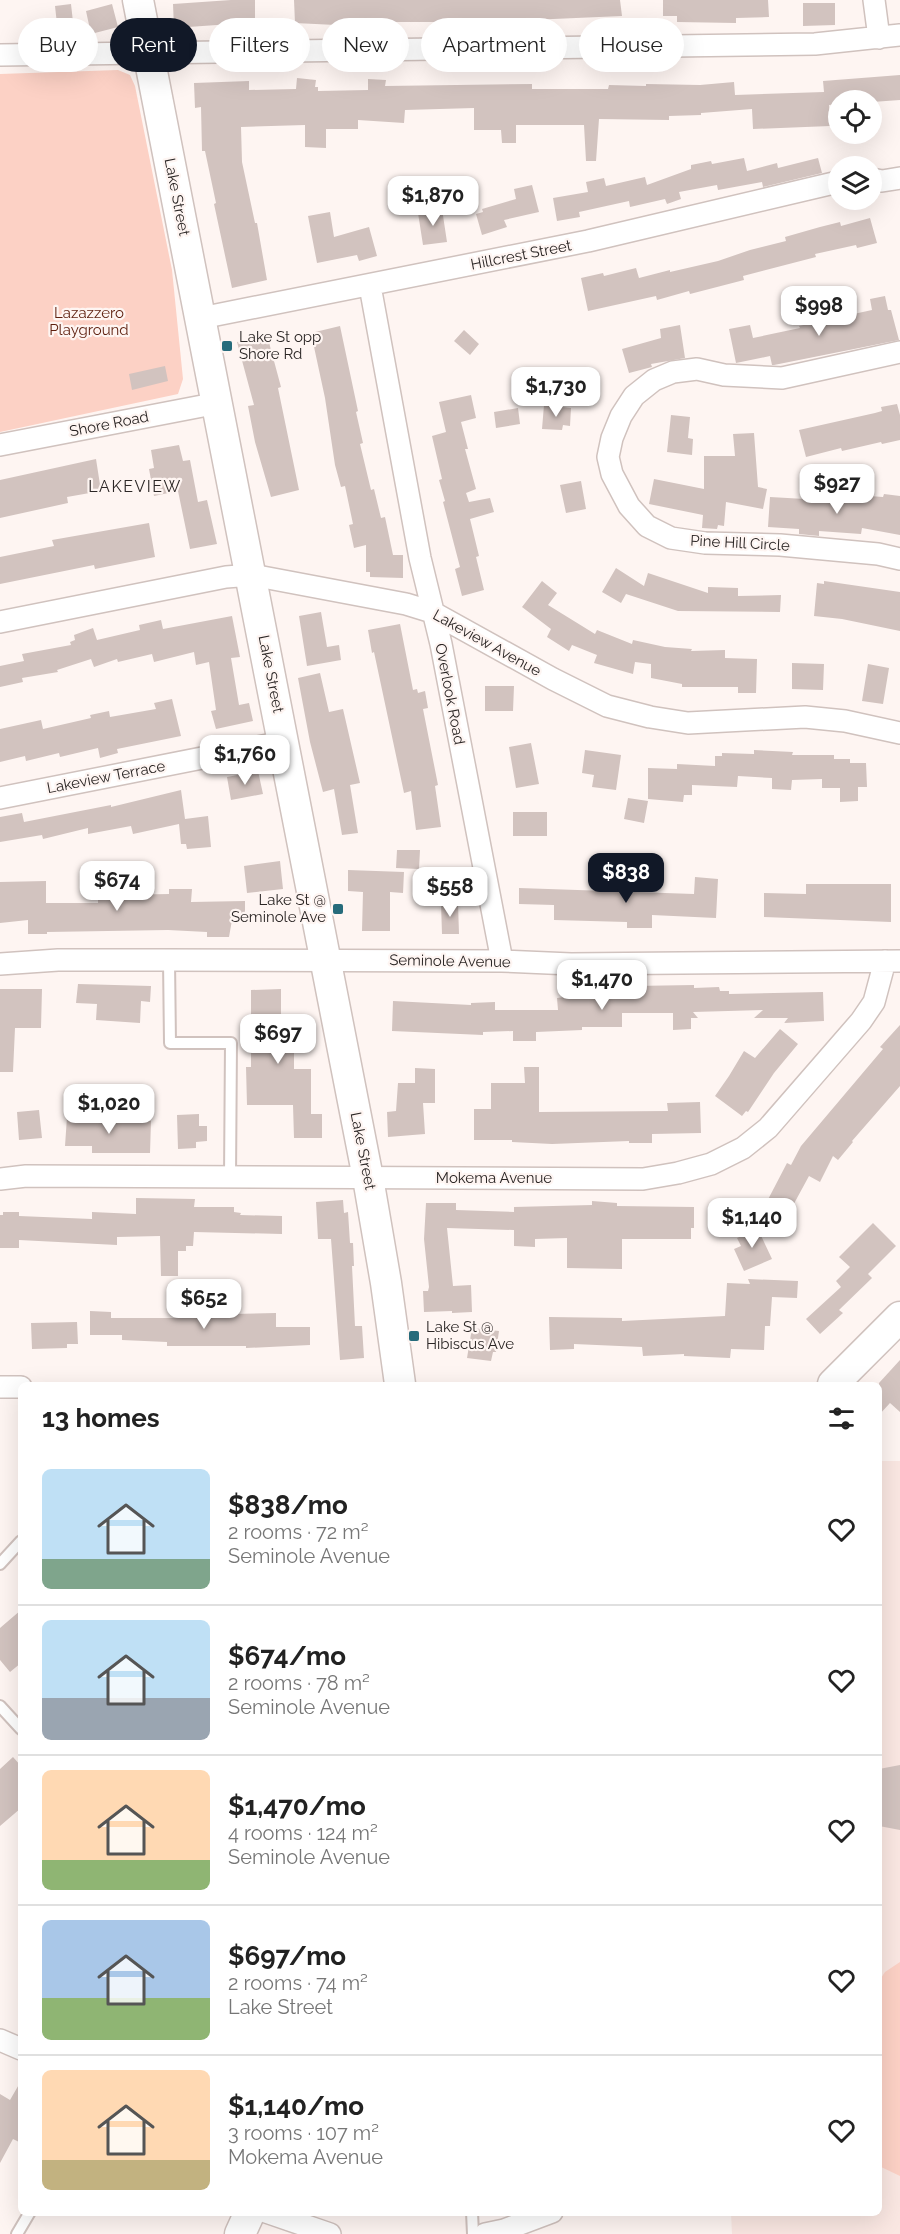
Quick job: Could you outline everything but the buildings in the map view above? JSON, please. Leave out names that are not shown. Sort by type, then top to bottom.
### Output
[{"type":"street","name":"Lake Street","points":[[138,0],[142,18]]},
{"type":"street","points":[[874,0],[879,38]]},
{"type":"street","points":[[197,52],[671,48],[815,44],[900,35]]},
{"type":"street","points":[[0,54],[110,52]]},
{"type":"street","name":"Lake Street","points":[[152,72],[369,1178],[400,1382]]},
{"type":"street","points":[[882,181],[900,178]]},
{"type":"street","name":"Hillcrest Street","points":[[201,318],[588,241],[828,184]]},
{"type":"street","name":"Overlook Road","points":[[370,286],[420,558],[441,644],[502,961]]},
{"type":"street","name":"Pine Hill Circle","points":[[900,352],[782,378],[724,375],[697,369],[674,372],[654,380],[634,396],[621,416],[612,438],[608,457],[612,474],[629,506],[647,526],[672,538],[705,543],[780,545],[850,551],[900,559]]},
{"type":"street","name":"Shore Road","points":[[0,445],[218,403]]},
{"type":"street","name":"Lakeview Avenue","points":[[0,622],[226,577],[252,575],[406,604],[432,612],[606,706],[650,717],[688,723],[805,717],[845,721],[900,733]]},
{"type":"street","name":"Lakeview Terrace","points":[[0,798],[283,742]]},
{"type":"street","name":"Seminole Avenue","points":[[0,964],[58,960],[502,961],[571,964],[893,961]]},
{"type":"street","name":"Mokema Avenue","points":[[0,1179],[26,1176],[643,1179],[711,1164],[743,1148],[768,1128],[861,1021],[874,1002],[893,961]]},
{"type":"street","points":[[835,1382],[900,1317]]},
{"type":"street","points":[[0,1387],[18,1387]]},
{"type":"street","points":[[0,2040],[18,2048]]},
{"type":"street","points":[[240,2234],[248,2216]]},
{"type":"street","points":[[278,2216],[330,2234]]},
{"type":"street","points":[[485,2234],[504,2230],[541,2216]]},
{"type":"lane","points":[[169,960],[170,1043],[231,1043],[230,1177]]},
{"type":"lane","points":[[0,1564],[18,1544]]},
{"type":"lane","points":[[0,1706],[18,1726]]},
{"type":"lane","points":[[17,2234],[28,2216]]},
{"type":"lane","points":[[472,2216],[473,2234]]},
{"type":"shaded area","points":[[882,1461],[900,1461],[900,2234],[732,2234],[731,2216],[882,2216]]},
{"type":"green space","name":"Lazazzero Playground","points":[[123,72],[130,75],[135,86],[172,270],[183,379],[178,394],[0,432],[0,74]]},
{"type":"green space","points":[[900,1962],[900,2176],[882,2167],[882,1976]]},
{"type":"place","name":"Lake St opp Shore Rd","points":[[227,346]]},
{"type":"place","name":"Lake St @ Seminole Ave","points":[[338,909]]},
{"type":"place","name":"Lake St @ Hibiscus Ave","points":[[414,1336]]},
{"type":"district","name":"LAKEVIEW","points":[[135,486]]}]
